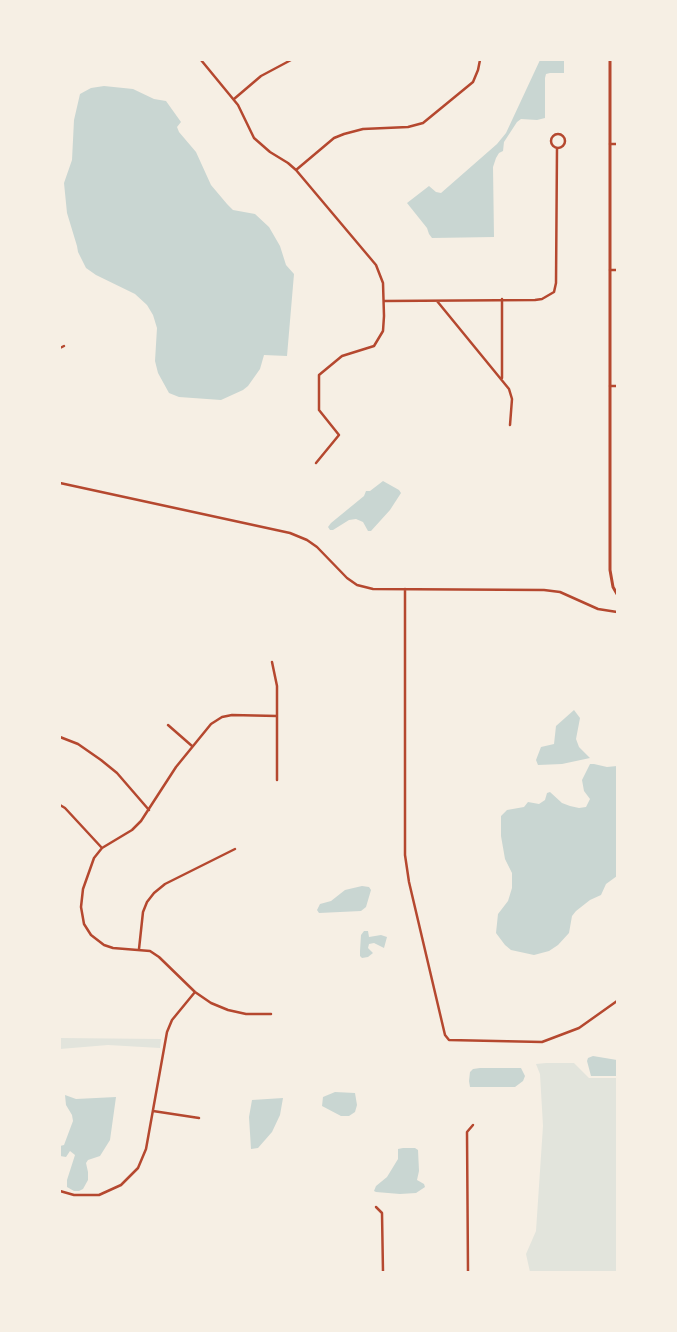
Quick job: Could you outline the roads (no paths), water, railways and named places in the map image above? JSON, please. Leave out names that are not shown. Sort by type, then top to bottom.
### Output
[{"type":"street","points":[[201,60],[234,99],[254,138],[260,145],[296,170],[376,265],[383,283],[383,331],[374,346],[342,356],[319,375],[319,410],[339,435],[316,463]]},
{"type":"street","points":[[234,99],[261,76],[291,60]]},
{"type":"street","points":[[296,170],[334,138],[344,134],[363,129],[408,127],[423,123],[473,82],[480,60]]},
{"type":"street","points":[[610,60],[610,570],[613,587],[617,594]]},
{"type":"street","points":[[558,133],[564,136],[565,141],[562,147],[558,148],[553,146],[551,142],[552,137],[558,133]]},
{"type":"street","points":[[610,144],[617,144]]},
{"type":"street","points":[[384,301],[542,299],[554,292],[556,282],[558,148]]},
{"type":"street","points":[[610,270],[617,270]]},
{"type":"street","points":[[502,299],[502,379]]},
{"type":"street","points":[[437,301],[509,389],[512,399],[510,425]]},
{"type":"street","points":[[60,348],[64,346]]},
{"type":"street","points":[[610,386],[617,386]]},
{"type":"street","points":[[60,483],[290,532],[317,546],[346,578],[357,585],[373,589],[544,590],[560,592],[598,609],[617,612]]},
{"type":"street","points":[[405,589],[405,855],[409,882],[445,1035],[449,1040],[542,1042],[579,1028],[617,1001]]},
{"type":"street","points":[[272,662],[277,686],[277,780]]},
{"type":"street","points":[[271,1014],[246,1014],[210,1003],[195,992],[159,957],[150,951],[113,948],[104,945],[91,936],[84,924],[81,907],[83,889],[94,858],[102,848],[132,830],[149,810],[176,767],[211,724],[222,717],[277,716]]},
{"type":"street","points":[[168,725],[192,746]]},
{"type":"street","points":[[60,737],[78,744],[102,760],[149,810]]},
{"type":"street","points":[[60,805],[102,848]]},
{"type":"street","points":[[139,949],[143,912],[147,902],[154,893],[165,884],[235,849]]},
{"type":"street","points":[[60,1191],[74,1195],[99,1195],[111,1191],[131,1178],[138,1168],[146,1149],[167,1032],[172,1020],[195,992]]},
{"type":"street","points":[[153,1110],[199,1118]]},
{"type":"street","points":[[468,1272],[467,1132],[472,1125]]},
{"type":"street","points":[[376,1207],[382,1213],[383,1272]]}]
